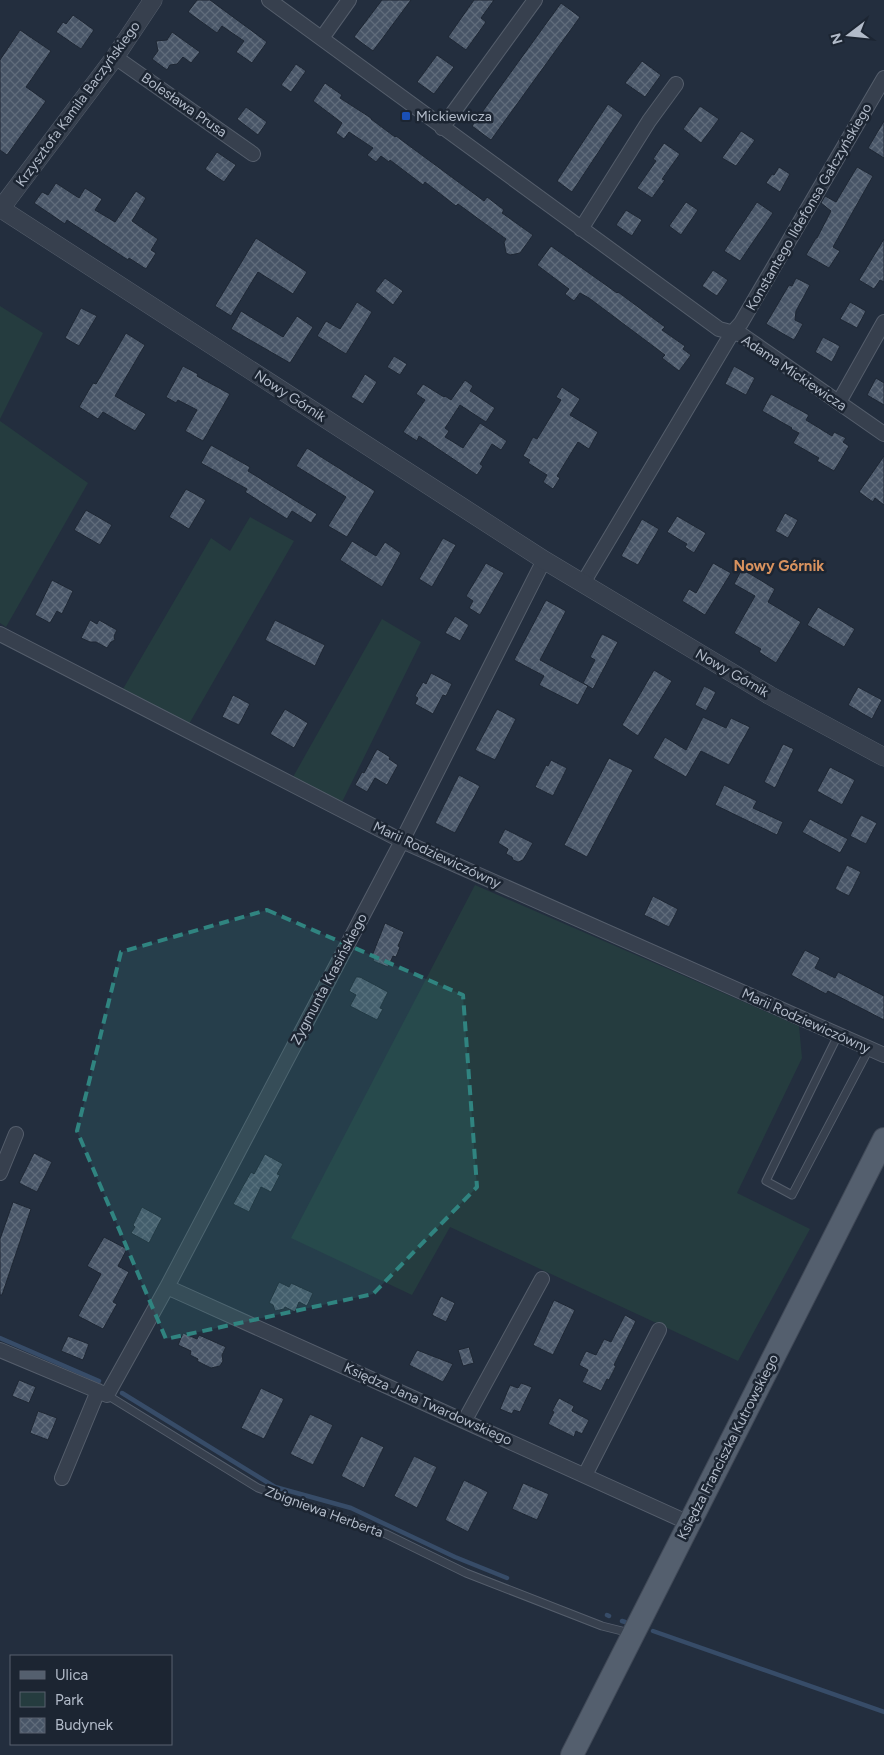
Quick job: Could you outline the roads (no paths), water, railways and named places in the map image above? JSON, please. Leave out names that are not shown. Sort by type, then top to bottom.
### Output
[{"type":"main road","name":"Księdza Franciszka Kutrowskiego","points":[[572,1755],[884,1139]]},
{"type":"street","name":"Krzysztofa Kamila Baczyńskiego","points":[[1,207],[114,57],[153,0]]},
{"type":"street","name":"Adama Mickiewicza","points":[[269,0],[719,329],[746,338],[884,434]]},
{"type":"street","points":[[322,38],[349,0]]},
{"type":"street","points":[[442,128],[534,0]]},
{"type":"street","name":"Bolesława Prusa","points":[[114,57],[254,154]]},
{"type":"street","name":"Konstantego Ildefonsa Gałczyńskiego","points":[[732,334],[741,322],[884,78]]},
{"type":"street","points":[[580,228],[649,121],[676,84]]},
{"type":"street","name":"Nowy Górnik","points":[[1,207],[10,216],[33,231],[544,560],[769,695],[884,757]]},
{"type":"street","points":[[838,402],[884,322]]},
{"type":"street","points":[[583,583],[732,334]]},
{"type":"street","name":"Zygmunta Krasińskiego","points":[[62,1478],[102,1393],[167,1287],[402,841],[544,560]]},
{"type":"street","name":"Marii Rodziewiczówny","points":[[0,634],[402,841],[884,1055]]},
{"type":"street","points":[[0,1173],[16,1134]]},
{"type":"street","points":[[465,1420],[542,1279]]},
{"type":"street","name":"Księdza Jana Twardowskiego","points":[[167,1287],[465,1420],[689,1523]]},
{"type":"street","points":[[585,1475],[660,1330]]},
{"type":"street","name":"Zbigniewa Herberta","points":[[0,1350],[102,1393]]},
{"type":"lane","points":[[838,1035],[766,1181],[792,1195],[869,1049]]},
{"type":"lane","name":"Zbigniewa Herberta","points":[[102,1393],[258,1488],[386,1534],[466,1574],[602,1626],[633,1633]]},
{"type":"waterway","points":[[0,1338],[99,1381]]},
{"type":"waterway","points":[[122,1393],[275,1487],[351,1508],[455,1557],[507,1578]]},
{"type":"waterway","points":[[653,1631],[884,1712]]},
{"type":"place","name":"Mickiewicza","points":[[406,116]]},
{"type":"district","name":"Nowy Górnik","points":[[779,566]]}]
